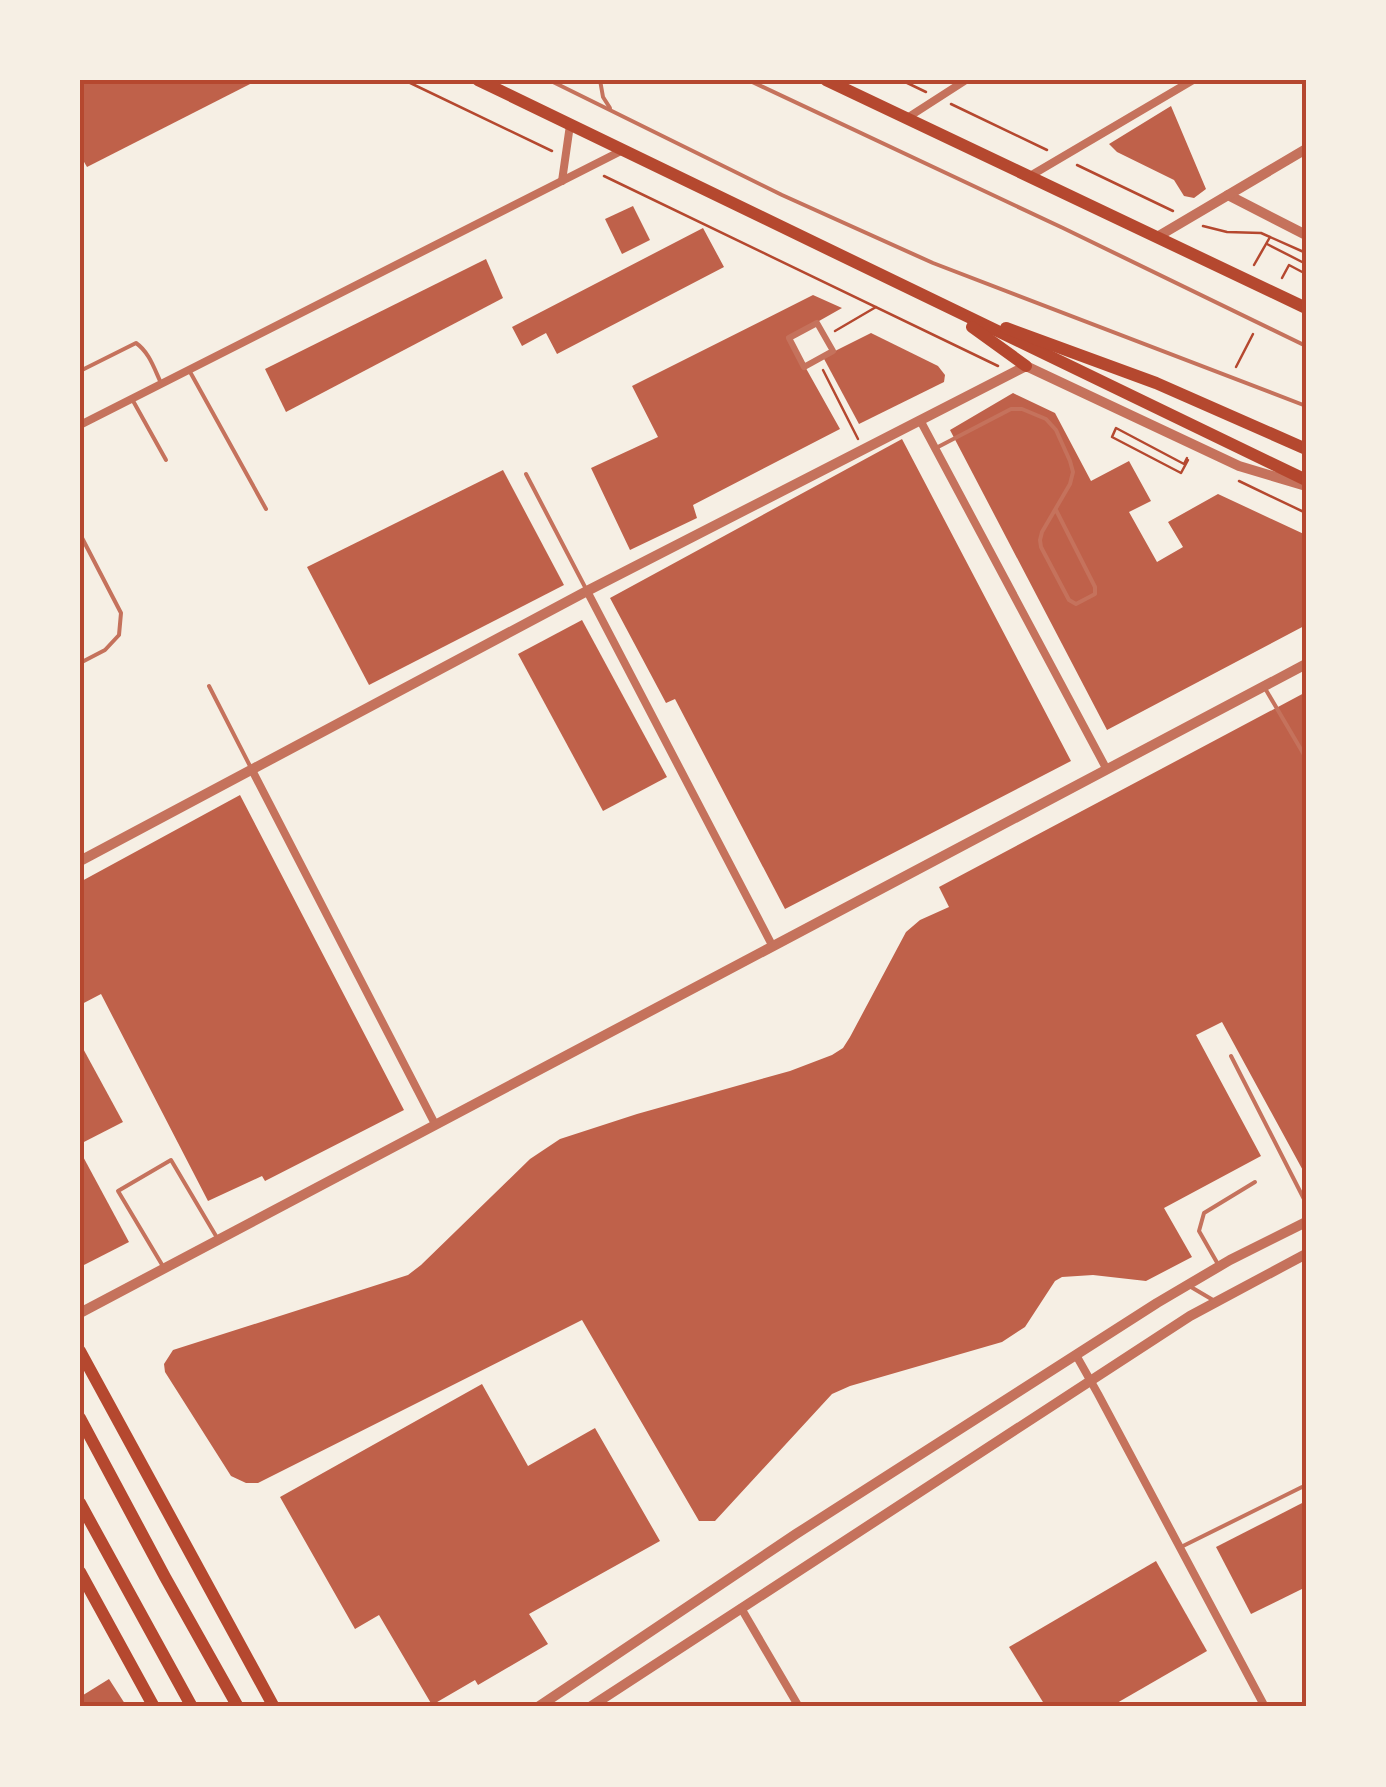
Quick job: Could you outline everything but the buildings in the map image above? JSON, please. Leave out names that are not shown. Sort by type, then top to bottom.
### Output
[{"type":"main road","points":[[478,80],[1306,483]]},
{"type":"main road","points":[[826,80],[1306,308]]},
{"type":"main road","points":[[942,305],[1026,366]]},
{"type":"main road","points":[[942,305],[1156,383],[1306,448]]},
{"type":"main road","points":[[80,1351],[274,1707]]},
{"type":"main road","points":[[80,1418],[238,1707]]},
{"type":"main road","points":[[80,1503],[192,1707]]},
{"type":"main road","points":[[80,1572],[154,1707]]},
{"type":"street","points":[[907,118],[966,80]]},
{"type":"street","points":[[1030,176],[1192,80]]},
{"type":"street","points":[[562,181],[570,124]]},
{"type":"street","points":[[80,425],[623,150]]},
{"type":"street","points":[[1157,237],[1306,150]]},
{"type":"street","points":[[1228,195],[1306,235]]},
{"type":"street","points":[[817,323],[825,337],[833,352],[804,367],[789,338],[817,323]]},
{"type":"street","points":[[80,861],[1026,366],[1239,466],[1306,483]]},
{"type":"street","points":[[920,420],[1106,768]]},
{"type":"street","points":[[588,592],[772,945]]},
{"type":"street","points":[[80,1313],[1306,664]]},
{"type":"street","points":[[252,770],[435,1124]]},
{"type":"street","points":[[538,1707],[796,1534],[1188,1284],[1306,1222]]},
{"type":"street","points":[[590,1707],[1215,1301],[1306,1254]]},
{"type":"street","points":[[1076,1355],[1264,1707]]},
{"type":"street","points":[[741,1608],[798,1707]]},
{"type":"lane","points":[[549,80],[934,263],[1306,406]]},
{"type":"lane","points":[[600,80],[610,108]]},
{"type":"lane","points":[[748,80],[1306,346]]},
{"type":"lane","points":[[80,370],[136,343],[150,358],[161,384]]},
{"type":"lane","points":[[189,370],[266,508]]},
{"type":"lane","points":[[132,399],[166,460]]},
{"type":"lane","points":[[935,448],[1011,409],[1022,409],[1051,423],[1072,466],[1072,478],[1042,532],[1040,544],[1070,600],[1076,604],[1096,591],[1056,510]]},
{"type":"lane","points":[[526,474],[588,592]]},
{"type":"lane","points":[[80,534],[120,613],[119,635],[105,650],[80,663]]},
{"type":"lane","points":[[209,686],[252,770]]},
{"type":"lane","points":[[1263,686],[1306,758]]},
{"type":"lane","points":[[1231,1056],[1306,1203]]},
{"type":"lane","points":[[164,1268],[118,1190],[172,1160],[218,1239]]},
{"type":"lane","points":[[1219,1266],[1199,1231],[1204,1213],[1255,1182]]},
{"type":"lane","points":[[1188,1284],[1215,1301]]},
{"type":"lane","points":[[1180,1548],[1302,1487]]},
{"type":"path","points":[[404,80],[551,151]]},
{"type":"path","points":[[901,80],[1169,209]]},
{"type":"path","points":[[608,178],[993,364]]},
{"type":"path","points":[[1210,228],[1270,236],[1306,253]]},
{"type":"path","points":[[1247,280],[1270,236]]},
{"type":"path","points":[[1266,243],[1306,264]]},
{"type":"path","points":[[825,337],[877,306]]},
{"type":"path","points":[[818,360],[863,450]]},
{"type":"path","points":[[1181,473],[1196,445]]}]
